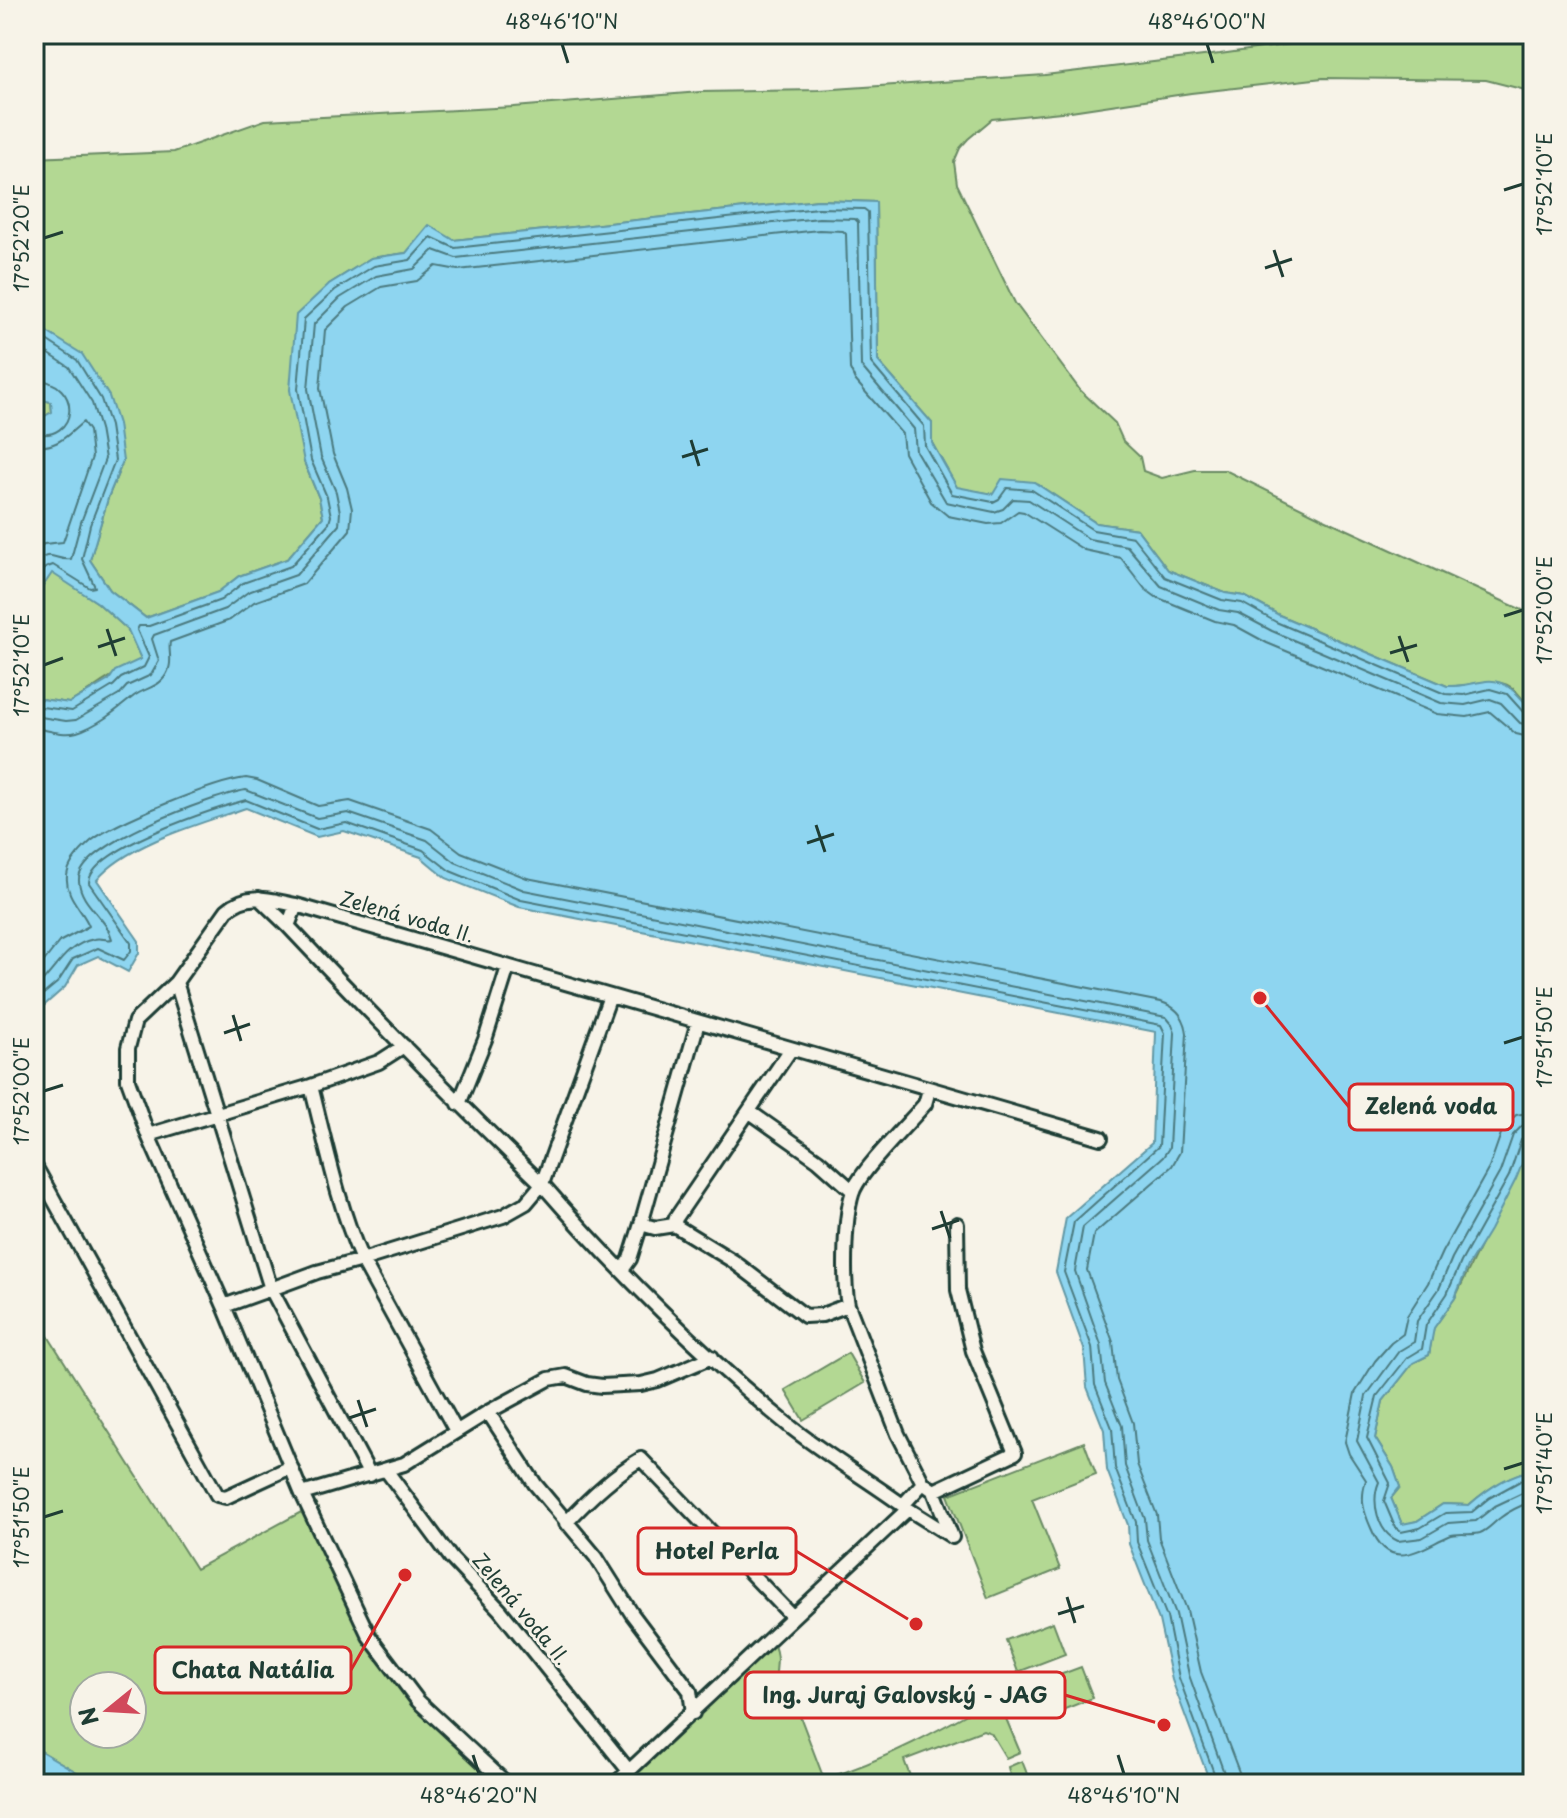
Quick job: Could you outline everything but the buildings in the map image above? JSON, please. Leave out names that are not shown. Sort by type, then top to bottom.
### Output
[{"type":"street","name":"Zelená voda II.","points":[[259,898],[296,905],[1101,1138]]},
{"type":"street","points":[[507,1784],[418,1701],[394,1673],[347,1595],[148,1135],[128,1080],[131,1031],[142,1011],[176,982],[227,910],[242,900],[259,898],[459,1104],[542,1184],[622,1270],[712,1357],[793,1428],[952,1537],[898,1434],[848,1305],[846,1236],[853,1191],[925,1104],[929,1090]]},
{"type":"street","points":[[288,926],[296,905]]},
{"type":"street","points":[[459,1104],[486,1037],[508,967]]},
{"type":"street","points":[[176,982],[271,1289],[370,1475]]},
{"type":"street","points":[[224,1306],[317,1272],[503,1216],[526,1203],[542,1184],[610,996]]},
{"type":"street","points":[[622,1270],[630,1259],[641,1224],[698,1022]]},
{"type":"street","points":[[148,1135],[311,1086],[379,1062],[404,1046]]},
{"type":"street","points":[[674,1225],[791,1049]]},
{"type":"street","points":[[311,1086],[345,1217],[362,1260],[456,1431]]},
{"type":"street","points":[[750,1112],[818,1160],[853,1191]]},
{"type":"street","points":[[34,1164],[217,1495],[226,1497],[291,1467]]},
{"type":"street","points":[[641,1224],[655,1228],[674,1225],[733,1261],[805,1316],[822,1315],[848,1305]]},
{"type":"street","points":[[615,1784],[792,1616],[869,1548],[928,1487],[1015,1453],[973,1351],[958,1290],[957,1224]]},
{"type":"street","points":[[302,1494],[386,1470],[421,1455],[488,1412],[557,1376],[602,1386],[641,1384],[712,1357]]},
{"type":"street","points":[[488,1412],[535,1484],[596,1557],[632,1614],[690,1691],[693,1713]]},
{"type":"street","points":[[566,1523],[584,1503],[624,1469],[641,1459],[792,1616]]},
{"type":"street","name":"Zelená voda II.","points":[[386,1470],[451,1558],[500,1610],[629,1771]]},
{"type":"street","points":[[690,1691],[712,1695]]},
{"type":"green space","points":[[1360,34],[1515,34],[1533,40],[1533,92],[1486,80],[1323,78],[992,119],[960,148],[954,162],[957,184],[1015,303],[1080,390],[1115,423],[1123,441],[1140,457],[1143,471],[1162,478],[1195,470],[1225,470],[1533,615],[1533,712],[1511,687],[1496,682],[1447,686],[1279,615],[1244,596],[1225,593],[1168,570],[1137,529],[1096,523],[1034,482],[993,494],[957,488],[932,443],[932,423],[878,361],[876,202],[818,200],[454,240],[406,253],[371,258],[329,284],[304,462],[319,498],[323,517],[287,559],[239,576],[219,592],[146,618],[110,590],[90,560],[109,495],[123,461],[34,324],[34,158],[174,152],[265,120],[514,107],[700,92],[819,90],[1045,75]]},
{"type":"green space","points":[[34,392],[39,399],[51,402],[52,412],[43,417],[34,414]]},
{"type":"green space","points":[[52,572],[98,603],[128,630],[142,660],[69,703],[34,698],[34,592],[41,589]]},
{"type":"green space","points":[[1533,1137],[1533,1470],[1499,1483],[1469,1505],[1443,1504],[1417,1521],[1402,1525],[1391,1498],[1400,1487],[1393,1467],[1375,1438],[1383,1401],[1413,1363],[1429,1355],[1433,1329],[1455,1298]]},
{"type":"green space","points":[[34,1314],[196,1569],[316,1504],[343,1571],[400,1673],[476,1749],[519,1784],[97,1784],[34,1747]]},
{"type":"green space","points":[[848,1353],[865,1383],[803,1420],[785,1390]]},
{"type":"green space","points":[[1084,1442],[1096,1474],[1032,1499],[1060,1569],[988,1598],[948,1495]]},
{"type":"green space","points":[[1053,1622],[1065,1654],[1018,1672],[1006,1640]]},
{"type":"green space","points":[[774,1645],[778,1682],[785,1698],[792,1695],[824,1779],[891,1753],[997,1697],[1020,1752],[1006,1758],[991,1733],[983,1730],[904,1760],[913,1784],[624,1784]]},
{"type":"green space","points":[[1081,1667],[1093,1698],[1047,1716],[1035,1684]]},
{"type":"green space","points":[[1022,1761],[1031,1784],[1012,1784],[1008,1767]]},
{"type":"water","points":[[818,200],[876,202],[878,361],[932,423],[932,443],[957,487],[993,494],[1002,479],[1034,482],[1096,523],[1137,529],[1168,570],[1225,593],[1244,596],[1279,615],[1447,686],[1486,681],[1501,683],[1513,690],[1533,712],[1533,1137],[1516,1179],[1468,1266],[1455,1298],[1434,1328],[1429,1355],[1413,1363],[1383,1401],[1375,1438],[1393,1467],[1400,1487],[1391,1498],[1402,1524],[1417,1521],[1443,1504],[1469,1505],[1499,1483],[1533,1470],[1533,1784],[1210,1782],[1172,1680],[1159,1620],[1129,1544],[1128,1525],[1107,1470],[1104,1430],[1087,1387],[1084,1349],[1056,1272],[1066,1218],[1152,1143],[1156,1032],[519,907],[446,878],[421,857],[344,831],[317,837],[246,808],[145,845],[110,867],[97,880],[139,941],[139,953],[128,972],[98,956],[78,965],[65,987],[39,1010],[34,1010],[34,698],[69,703],[109,680],[115,671],[141,659],[128,630],[98,603],[52,573],[41,589],[34,592],[34,414],[43,417],[52,412],[51,402],[39,399],[34,392],[34,324],[82,354],[109,396],[118,424],[123,461],[109,495],[90,560],[110,590],[146,618],[218,592],[239,576],[287,559],[323,517],[319,498],[304,462],[290,390],[296,315],[329,284],[371,258],[406,253],[429,225],[454,240]]},
{"type":"water","points":[[34,1747],[97,1784],[34,1784]]},
{"type":"place","name":"Zelená voda","points":[[1260,998]]},
{"type":"place","name":"Chata Natália","points":[[405,1575]]},
{"type":"place","name":"Hotel Perla","points":[[916,1624]]},
{"type":"place","name":"Ing. Juraj Galovský - JAG","points":[[1164,1725]]}]
